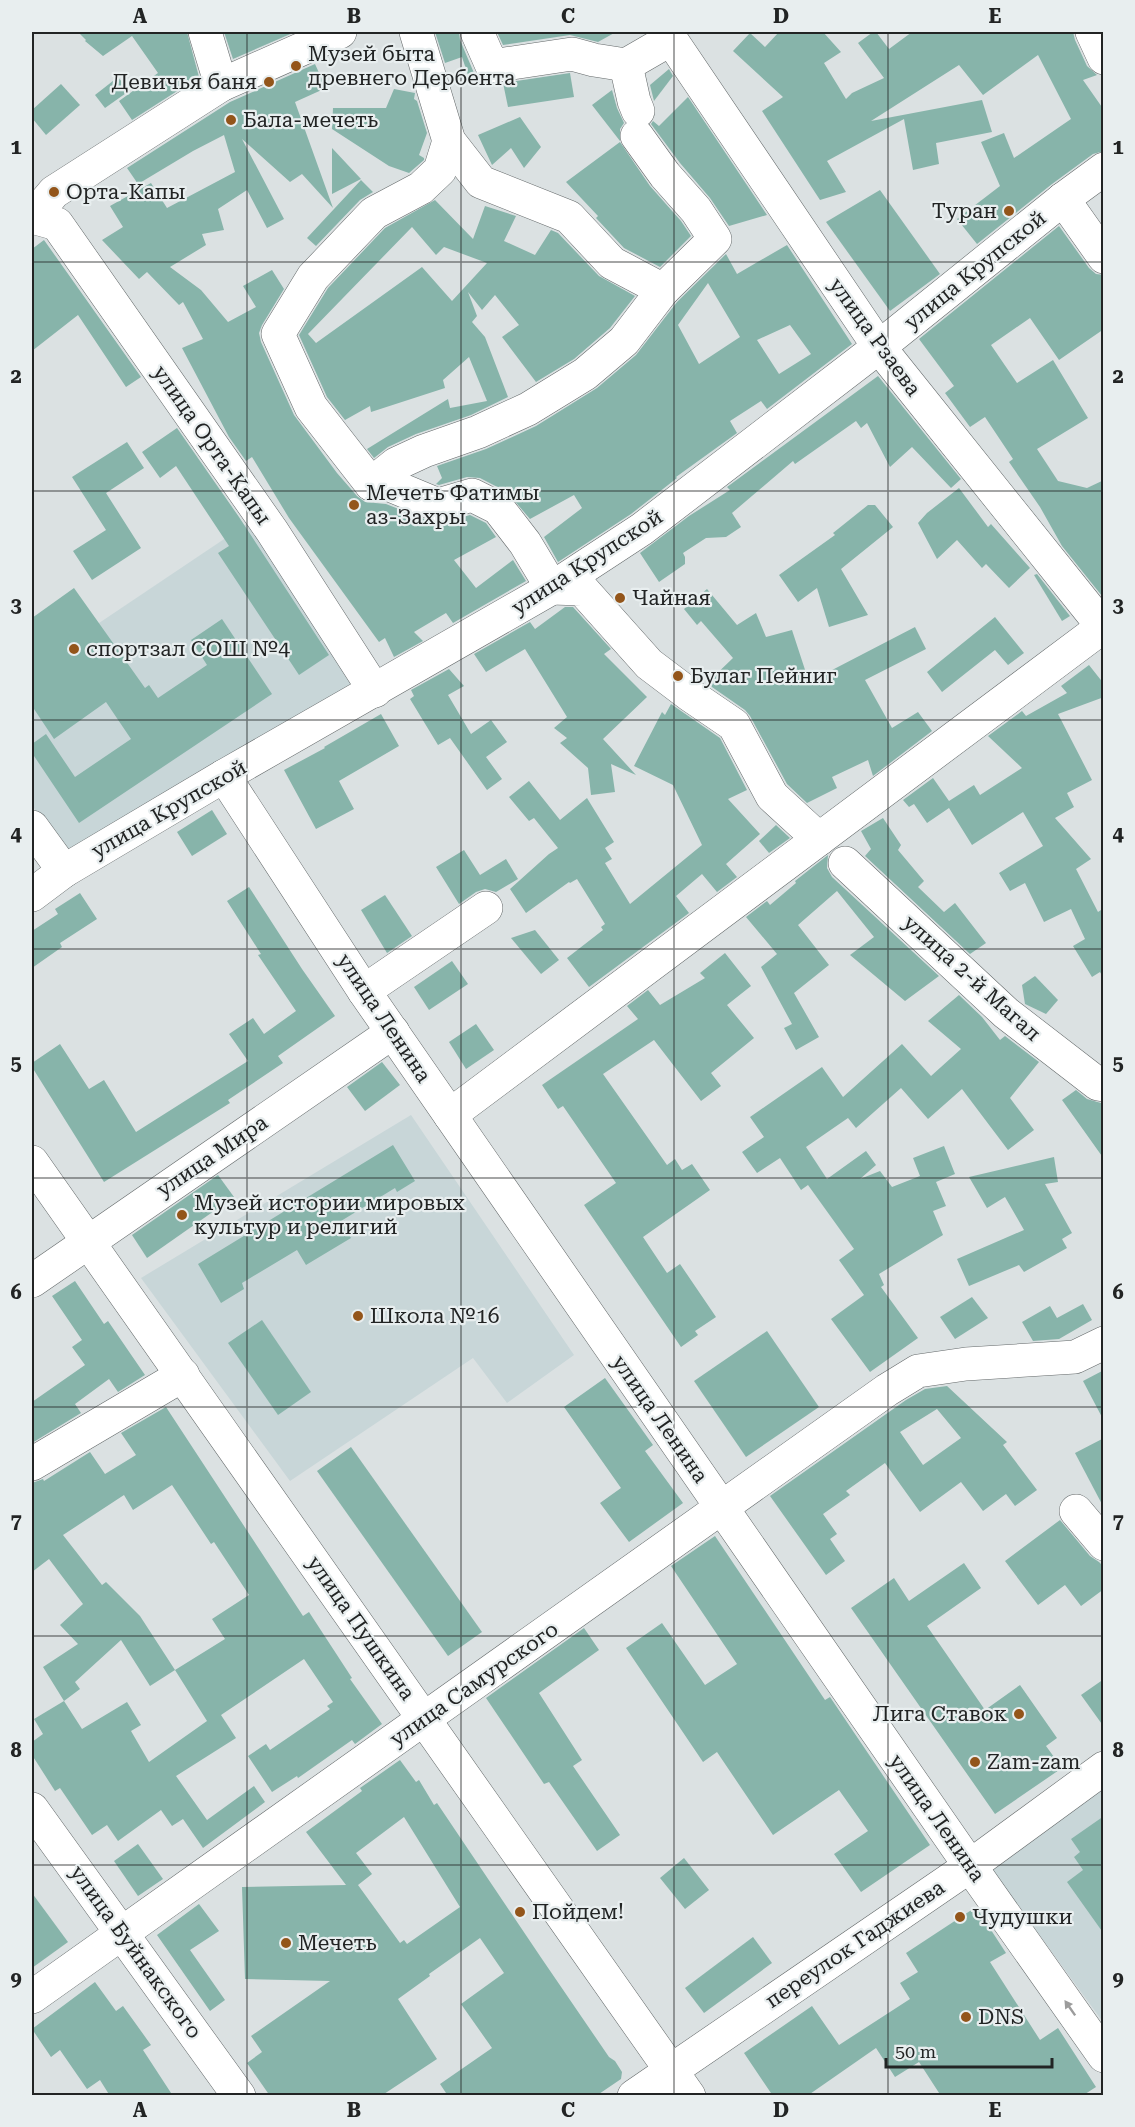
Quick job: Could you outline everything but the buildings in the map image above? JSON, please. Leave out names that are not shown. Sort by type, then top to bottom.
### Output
[{"type":"street","points":[[205,32],[221,85]]},
{"type":"street","points":[[32,218],[54,192],[221,85],[340,32]]},
{"type":"street","points":[[416,32],[449,141],[481,183],[569,217],[612,263],[663,290]]},
{"type":"street","points":[[477,32],[492,66],[572,54],[626,65],[668,35]]},
{"type":"street","points":[[1092,32],[1104,58]]},
{"type":"street","name":"улица Рзаева","points":[[668,35],[879,347],[1103,627]]},
{"type":"street","points":[[371,484],[396,464],[424,451],[478,432],[528,409],[585,374],[624,341],[663,290],[715,239],[696,210],[665,175],[638,123],[626,65]]},
{"type":"street","points":[[371,484],[311,407],[278,334],[313,277],[374,213],[422,189],[440,170],[449,141]]},
{"type":"street","name":"улица Крупской","points":[[32,895],[64,871],[552,588],[642,529],[879,347],[1104,169]]},
{"type":"street","points":[[1064,199],[1104,257]]},
{"type":"street","name":"улица Орта-Капы","points":[[32,218],[57,224],[272,531],[375,691]]},
{"type":"street","points":[[371,484],[390,484],[438,505],[472,495],[498,508],[525,543],[552,588],[582,589],[649,664],[735,725],[772,796],[819,839]]},
{"type":"street","points":[[450,1115],[1103,627]]},
{"type":"street","name":"улица Ленина","points":[[225,776],[364,991],[1104,2056]]},
{"type":"street","points":[[32,826],[64,871]]},
{"type":"street","name":"улица 2-й Магал","points":[[845,863],[1006,1013],[1102,1085]]},
{"type":"street","points":[[364,991],[486,908]]},
{"type":"street","name":"улица Мира","points":[[32,1281],[393,1032]]},
{"type":"street","name":"улица Пушкина","points":[[32,1162],[680,2083]]},
{"type":"street","name":"улица Самурского","points":[[32,1997],[887,1390],[918,1371],[966,1364],[1075,1357],[1104,1343]]},
{"type":"street","points":[[32,1464],[183,1375]]},
{"type":"street","points":[[1076,1510],[1104,1544]]},
{"type":"street","name":"переулок Гаджиева","points":[[633,2096],[680,2083],[1104,1768]]},
{"type":"street","name":"улица Буйнакского","points":[[32,1809],[239,2096]]},
{"type":"shaded area","points":[[251,521],[361,686],[78,875],[32,805],[32,668]]},
{"type":"shaded area","name":"Школа №16","points":[[411,1115],[574,1355],[507,1403],[473,1358],[290,1481],[141,1278]]},
{"type":"shaded area","points":[[1103,1782],[1103,2022],[989,1866]]},
{"type":"place","name":"Музей быта древнего Дербента","points":[[296,66]]},
{"type":"place","name":"Девичья баня","points":[[269,82]]},
{"type":"place","name":"Бала-мечеть","points":[[231,120]]},
{"type":"place","name":"Орта-Капы","points":[[54,192]]},
{"type":"place","name":"Туран","points":[[1009,211]]},
{"type":"place","name":"Мечеть Фатимы аз-Захры","points":[[354,505]]},
{"type":"place","name":"Чайная","points":[[620,598]]},
{"type":"place","name":"спортзал СОШ №4","points":[[74,649]]},
{"type":"place","name":"Булаг Пейниг","points":[[678,676]]},
{"type":"place","name":"Музей истории мировых культур и религий","points":[[182,1215]]},
{"type":"place","name":"Школа №16","points":[[358,1316]]},
{"type":"place","name":"Лига Ставок","points":[[1019,1714]]},
{"type":"place","name":"Zam-zam","points":[[975,1762]]},
{"type":"place","name":"Пойдем!","points":[[520,1912]]},
{"type":"place","name":"Чудушки","points":[[960,1917]]},
{"type":"place","name":"Мечеть","points":[[286,1943]]},
{"type":"place","name":"DNS","points":[[966,2017]]}]
